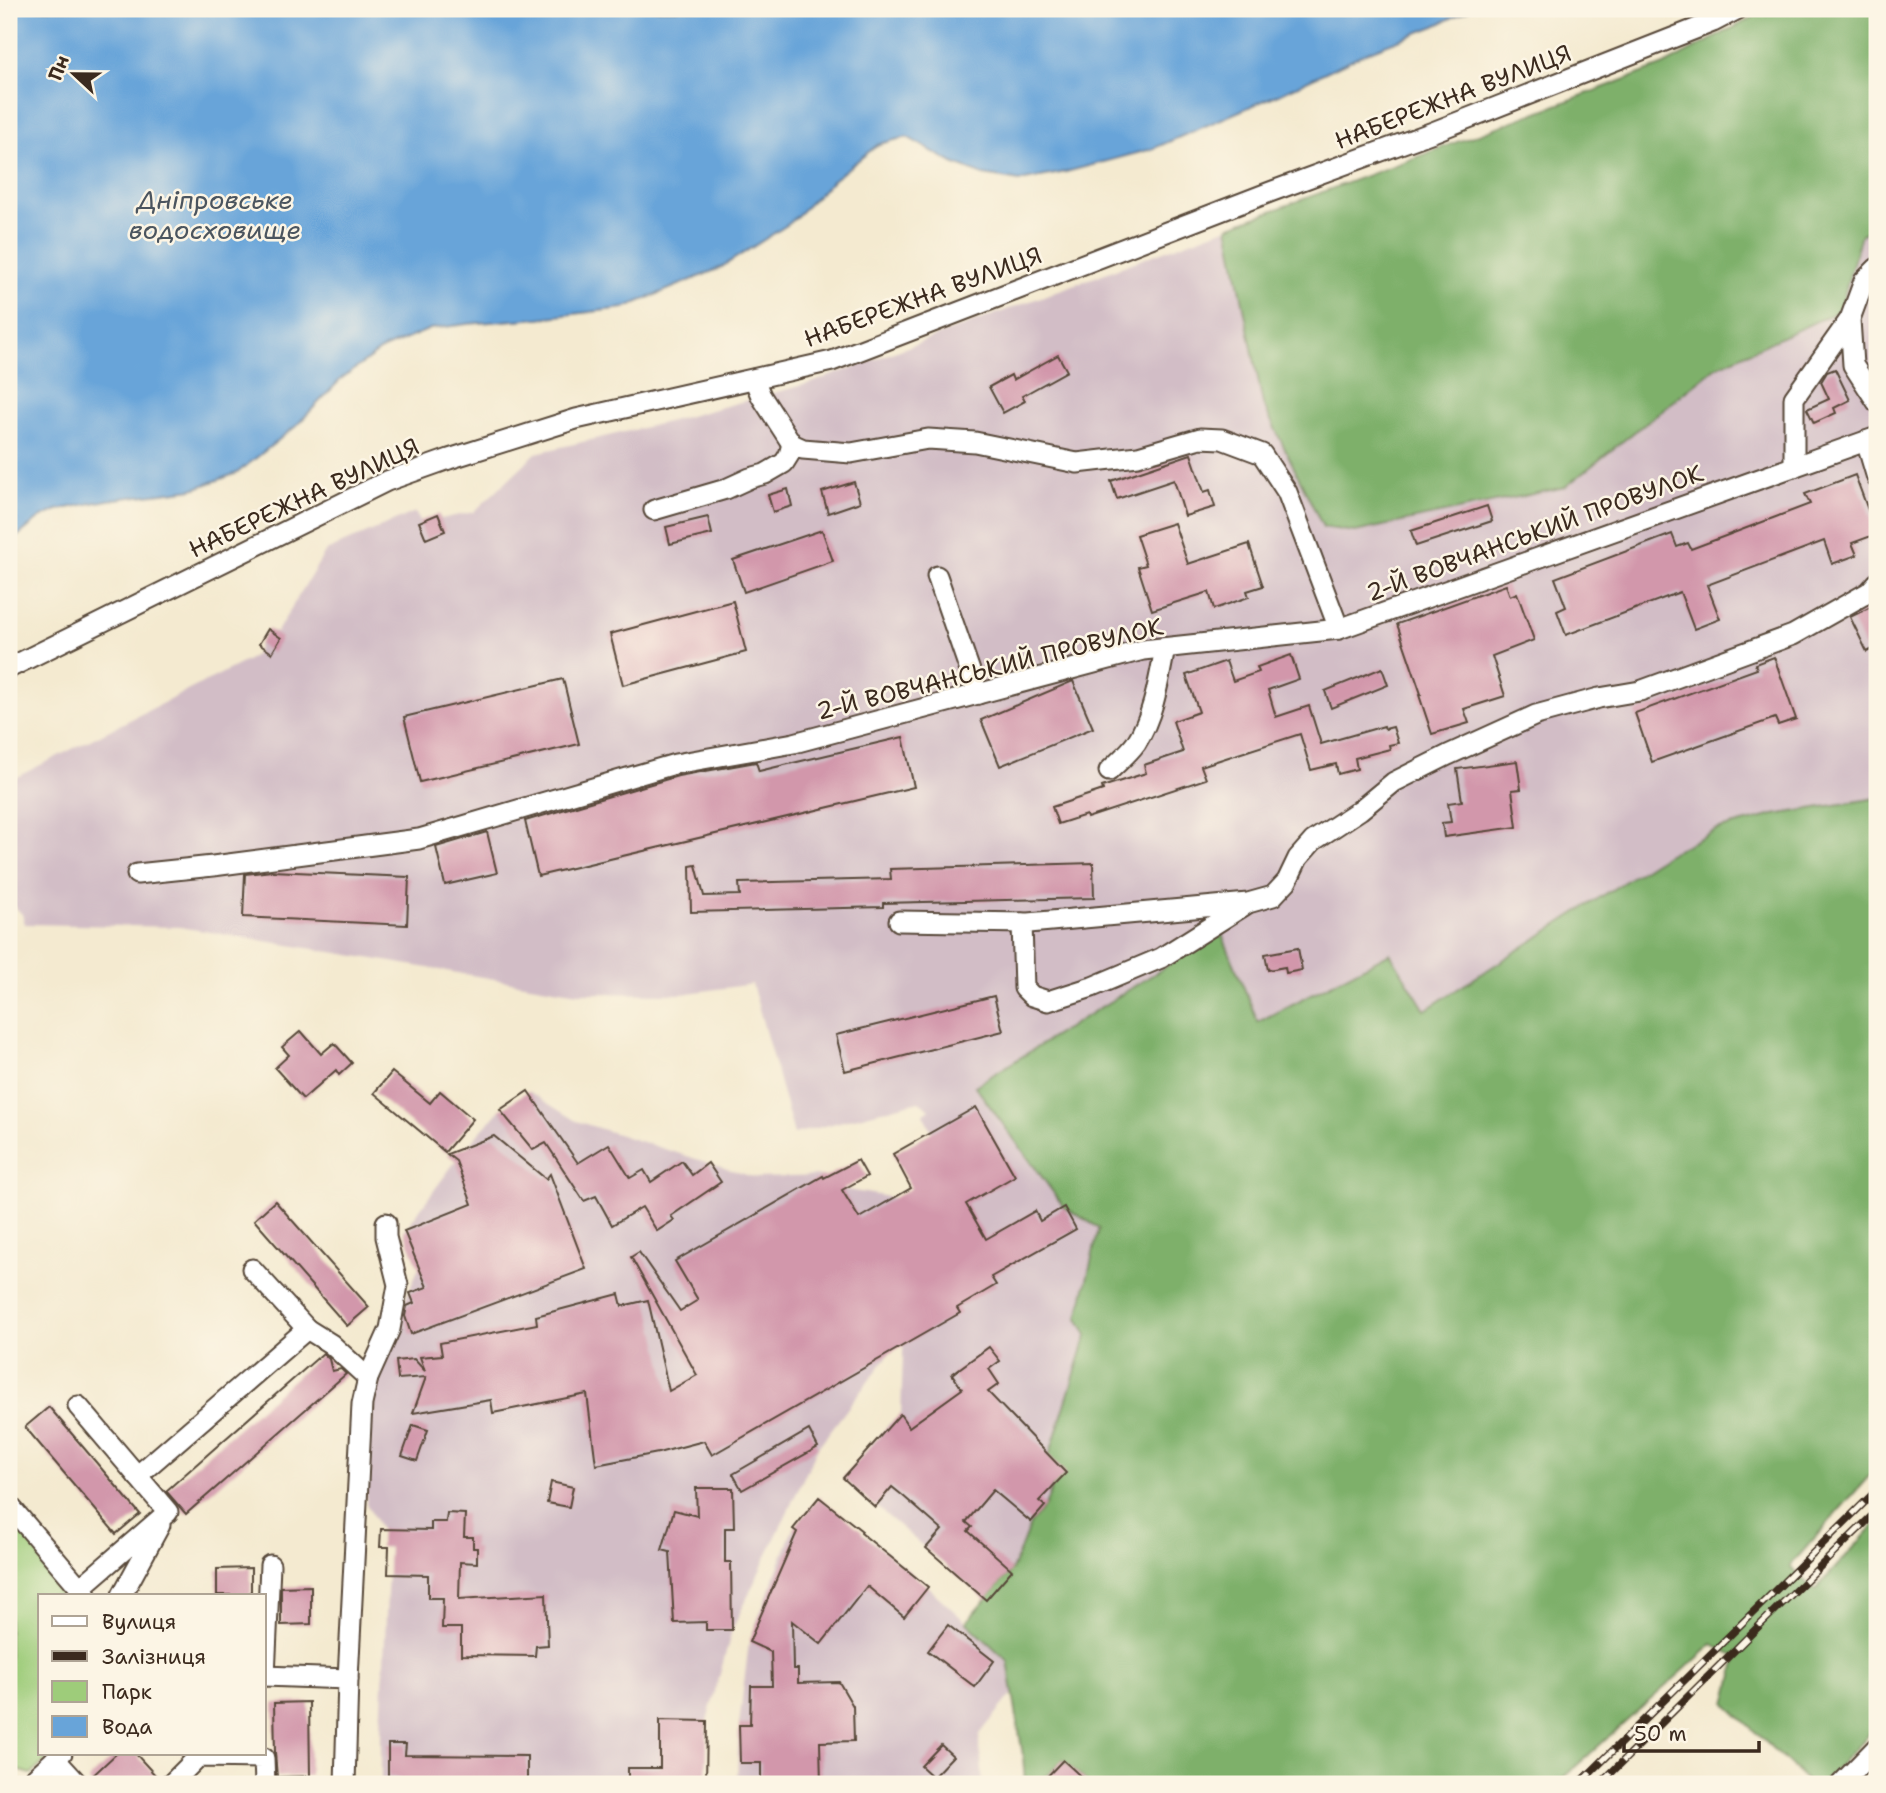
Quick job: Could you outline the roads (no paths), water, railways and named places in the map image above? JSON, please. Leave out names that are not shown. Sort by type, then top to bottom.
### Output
[{"type":"street","name":"НАБЕРЕЖНА ВУЛИЦЯ","points":[[9,668],[387,481],[576,419],[832,361],[1445,127],[1713,22],[1738,9]]},
{"type":"street","points":[[1794,467],[1794,398],[1850,318],[1864,281],[1877,268]]},
{"type":"street","points":[[1850,318],[1853,365],[1877,402]]},
{"type":"street","points":[[754,379],[761,396],[792,444],[803,449],[851,453],[928,439],[975,442],[1077,463],[1138,456],[1200,438],[1222,439],[1262,454],[1287,492],[1339,629]]},
{"type":"street","points":[[1871,439],[1877,478]]},
{"type":"street","name":"2-Й ВОВЧАНСЬКИЙ ПРОВУЛОК","points":[[137,874],[419,839],[675,764],[794,743],[1143,650],[1339,629],[1871,439]]},
{"type":"street","points":[[654,510],[726,489],[765,474],[783,463],[792,444]]},
{"type":"street","points":[[937,576],[978,694]]},
{"type":"street","points":[[899,921],[1022,923],[1248,903],[1273,896],[1287,881],[1298,858],[1313,841],[1360,810],[1394,782],[1536,715],[1599,698],[1640,691],[1793,635],[1869,592],[1877,583]]},
{"type":"street","points":[[1109,771],[1135,744],[1145,725],[1165,648]]},
{"type":"street","points":[[1022,923],[1024,988],[1032,996],[1048,1002],[1161,958],[1248,903]]},
{"type":"street","points":[[345,1784],[362,1405],[368,1378],[390,1329],[398,1285],[386,1237],[386,1223]]},
{"type":"street","points":[[252,1269],[307,1329],[331,1344],[368,1378]]},
{"type":"street","points":[[137,1476],[307,1329]]},
{"type":"street","points":[[78,1406],[168,1512]]},
{"type":"street","points":[[9,1505],[83,1592],[168,1512]]},
{"type":"street","points":[[123,1594],[168,1512]]},
{"type":"street","points":[[266,1654],[270,1565]]},
{"type":"street","points":[[266,1676],[348,1679]]},
{"type":"street","points":[[1841,1784],[1877,1747]]},
{"type":"street","points":[[28,1784],[59,1756],[78,1784]]},
{"type":"street","points":[[171,1784],[198,1757],[211,1757],[264,1758],[265,1784]]},
{"type":"water","name":"Дніпровське водосховище","points":[[9,9],[1470,9],[1152,149],[1066,172],[1020,181],[983,175],[953,163],[907,137],[879,144],[834,179],[790,223],[720,268],[624,308],[430,329],[383,349],[342,378],[296,426],[237,473],[193,489],[108,500],[57,510],[40,518],[9,543]]},
{"type":"railway","points":[[1579,1784],[1877,1490]]},
{"type":"railway","points":[[1600,1784],[1877,1511]]}]
